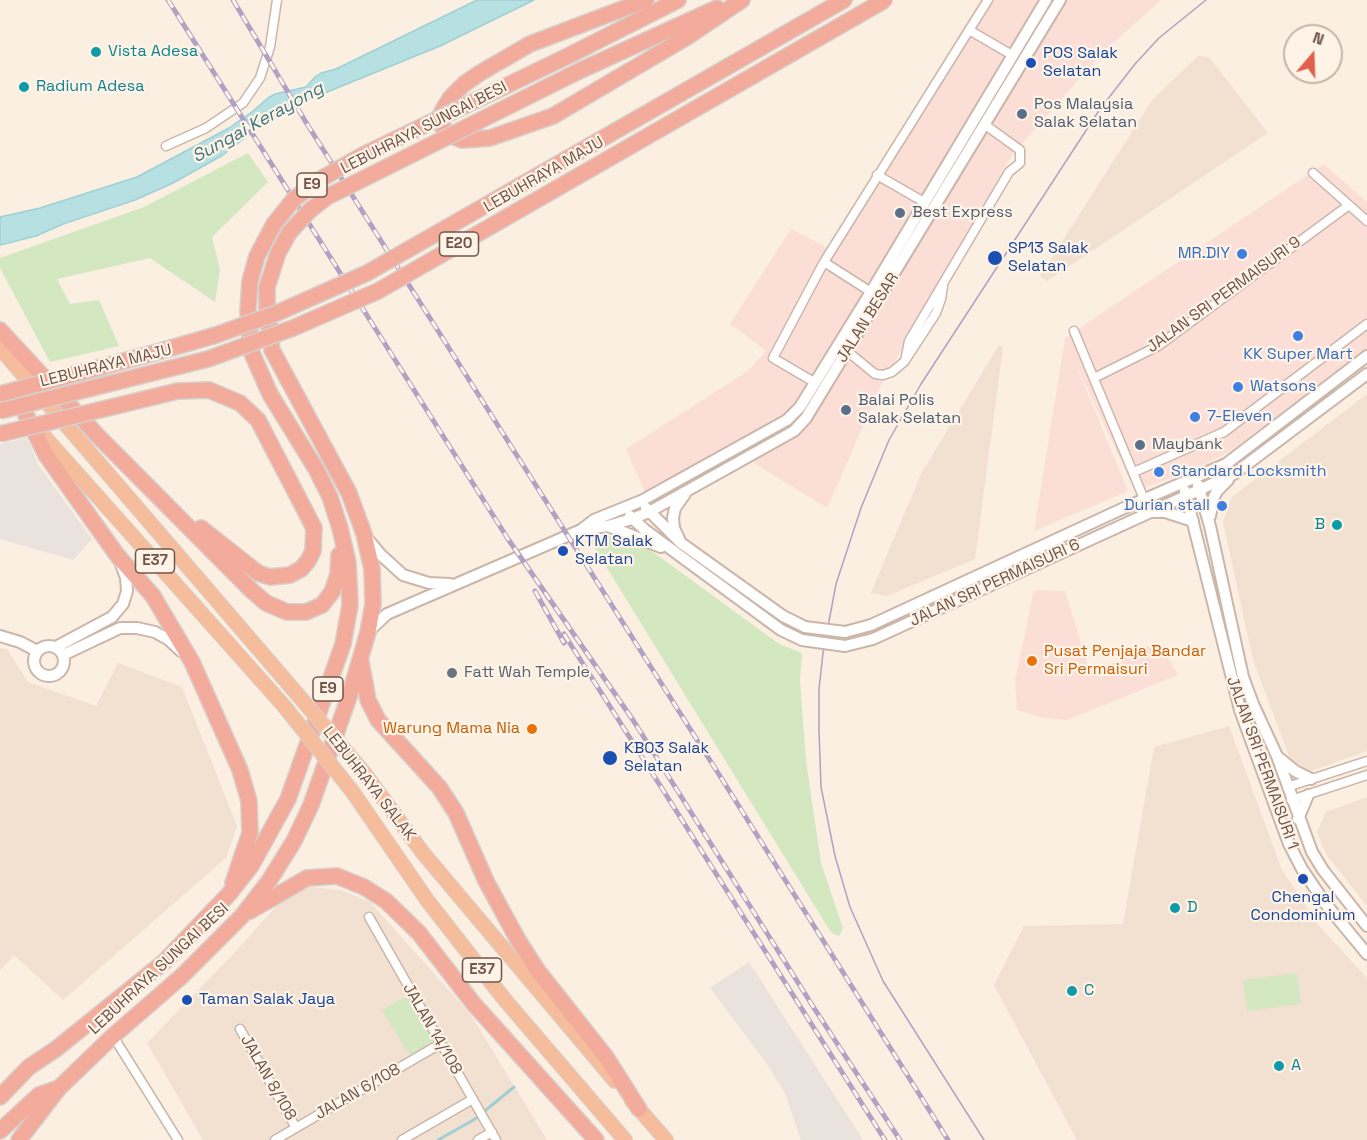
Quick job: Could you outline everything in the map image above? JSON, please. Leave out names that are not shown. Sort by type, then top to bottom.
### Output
[{"type":"highway","points":[[646,0],[530,44],[480,73],[464,84],[444,108],[440,116],[445,133],[462,140],[490,138],[553,116],[742,0]]},
{"type":"highway","name":"LEBUHRAYA SUNGAI BESI","points":[[0,1097],[29,1067],[56,1049],[164,962],[229,894],[251,866],[288,799],[343,644],[350,605],[348,563],[340,528],[330,497],[316,469],[270,394],[251,351],[248,311],[250,281],[257,256],[274,224],[294,200],[319,180],[363,155],[678,0]]},
{"type":"highway","name":"LEBUHRAYA SUNGAI BESI","points":[[0,1131],[39,1095],[59,1088],[113,1036],[182,976],[242,915],[269,881],[294,841],[311,805],[350,694],[368,632],[373,604],[372,569],[364,534],[349,493],[272,350],[267,287],[278,253],[289,233],[309,211],[327,197],[579,71],[736,0]]},
{"type":"highway","name":"LEBUHRAYA MAJU","points":[[0,394],[216,335],[277,313],[367,273],[844,0]]},
{"type":"highway","name":"LEBUHRAYA MAJU","points":[[0,411],[208,359],[293,328],[378,291],[885,0]]},
{"type":"highway","points":[[0,330],[98,436],[266,603],[287,612],[306,612],[322,604],[332,592],[338,574],[340,528]]},
{"type":"highway","name":"LEBUHRAYA SALAK","points":[[0,348],[365,774],[423,854],[666,1140]]},
{"type":"highway","points":[[38,372],[65,424]]},
{"type":"highway","name":"LEBUHRAYA SALAK","points":[[0,385],[284,706],[352,791],[427,900],[498,991],[625,1140]]},
{"type":"highway","points":[[0,434],[178,391],[209,390],[240,404],[258,420],[314,528],[313,551],[301,569],[291,575],[270,578],[258,573],[203,529],[169,506]]},
{"type":"highway","points":[[26,416],[46,454],[117,555],[153,596],[192,662],[240,770],[249,801],[250,833],[229,894]]},
{"type":"highway","points":[[360,659],[368,700],[378,720],[439,787],[456,813],[486,881],[518,940],[538,971],[606,1057],[639,1109]]},
{"type":"highway","points":[[242,915],[307,878],[337,876],[364,887],[386,901],[419,933],[473,1003],[596,1140]]},
{"type":"highway","points":[[0,1080],[29,1067]]},
{"type":"highway","points":[[19,1140],[59,1088]]},
{"type":"street","points":[[166,146],[206,128],[243,103],[260,78],[270,47],[277,0]]},
{"type":"street","points":[[814,382],[773,358],[824,262],[988,0]]},
{"type":"street","name":"JALAN BESAR","points":[[581,530],[594,520],[641,501],[787,420],[800,407],[1046,0]]},
{"type":"street","name":"JALAN BESAR","points":[[368,632],[387,614],[453,584],[581,530],[608,526],[649,512],[794,431],[806,418],[1060,0]]},
{"type":"street","points":[[969,30],[1012,55]]},
{"type":"street","points":[[847,351],[875,374],[883,375],[892,372],[905,361],[909,341],[1009,172],[1020,163],[1022,157],[1020,150],[984,124]]},
{"type":"street","points":[[1313,173],[1367,221]]},
{"type":"street","points":[[877,175],[924,202]]},
{"type":"street","name":"JALAN SRI PERMAISURI 9","points":[[1094,378],[1158,346],[1349,204]]},
{"type":"street","points":[[824,262],[871,292]]},
{"type":"street","points":[[1134,472],[1224,432],[1367,324]]},
{"type":"street","points":[[1074,331],[1144,499]]},
{"type":"street","name":"JALAN SRI PERMAISURI 6","points":[[625,508],[632,519],[783,616],[805,627],[845,632],[871,625],[1144,499],[1226,464],[1367,357]]},
{"type":"street","name":"JALAN SRI PERMAISURI 6","points":[[641,501],[678,548],[781,630],[802,640],[845,646],[873,639],[1234,474],[1367,374]]},
{"type":"street","points":[[1210,526],[1211,505],[1214,497],[1234,474]]},
{"type":"street","name":"JALAN SRI PERMAISURI 1","points":[[1196,476],[1210,526],[1243,677],[1277,756],[1286,795],[1312,852],[1367,926]]},
{"type":"street","name":"JALAN SRI PERMAISURI 1","points":[[1182,483],[1237,700],[1293,852],[1325,903],[1367,954]]},
{"type":"street","points":[[608,526],[678,548],[673,518],[675,508],[690,490]]},
{"type":"street","points":[[1150,512],[1165,512],[1193,521]]},
{"type":"street","name":"JALAN BESAR","points":[[364,534],[381,555],[403,575],[429,583],[453,584]]},
{"type":"street","points":[[59,651],[112,616],[123,604],[127,591],[126,578],[117,555]]},
{"type":"street","points":[[59,651],[64,665],[59,673],[46,676],[38,672],[33,664],[37,651],[46,646],[59,651],[120,628],[137,628],[155,632],[170,640],[192,662]]},
{"type":"street","points":[[0,636],[11,638],[37,651]]},
{"type":"street","points":[[1277,756],[1295,771],[1311,779]]},
{"type":"street","points":[[1279,815],[1278,804],[1286,795],[1311,779],[1367,761]]},
{"type":"street","points":[[1267,781],[1286,795],[1308,795],[1367,775]]},
{"type":"street","points":[[1298,819],[1308,795]]},
{"type":"street","points":[[1325,903],[1340,892]]},
{"type":"street","name":"JALAN 14/108","points":[[369,917],[494,1136]]},
{"type":"street","name":"JALAN 8/108","points":[[240,1029],[296,1128]]},
{"type":"street","points":[[113,1036],[178,1140]]},
{"type":"street","name":"JALAN 6/108","points":[[275,1140],[441,1044]]},
{"type":"street","points":[[402,1140],[472,1099]]},
{"type":"street","points":[[478,1140],[494,1136]]},
{"type":"shaded area","points":[[980,0],[1161,0],[1103,52],[1012,155],[976,222],[881,385],[827,508],[757,465],[737,445],[646,494],[626,449],[748,371],[766,351],[730,324],[791,229],[828,248]]},
{"type":"shaded area","points":[[1198,56],[1209,57],[1268,133],[1047,281],[1040,276],[1153,99]]},
{"type":"shaded area","points":[[1324,164],[1367,202],[1367,348],[1229,452],[1196,469],[1135,491],[1075,362],[1128,491],[1034,531],[1065,338]]},
{"type":"shaded area","points":[[999,345],[1003,347],[975,559],[887,596],[871,593],[921,474]]},
{"type":"shaded area","points":[[1367,394],[1367,751],[1311,771],[1291,761],[1253,660],[1223,522],[1232,497]]},
{"type":"shaded area","points":[[27,438],[39,466],[92,539],[73,560],[0,539],[0,444]]},
{"type":"shaded area","points":[[1034,590],[1065,591],[1087,663],[1095,667],[1117,662],[1156,642],[1160,644],[1178,675],[1067,720],[1044,718],[1017,710],[1015,681]]},
{"type":"shaded area","points":[[0,648],[7,649],[28,682],[96,706],[118,663],[182,687],[237,826],[226,858],[63,1000],[14,955],[0,970]]},
{"type":"shaded area","points":[[1229,726],[1282,870],[1320,927],[1367,978],[1367,1140],[1077,1140],[994,985],[1024,926],[1123,924],[1154,747]]},
{"type":"shaded area","points":[[1367,797],[1367,906],[1326,854],[1317,832],[1326,812]]},
{"type":"shaded area","name":"Taman Salak Jaya","points":[[308,887],[341,890],[370,902],[471,1015],[547,1140],[203,1140],[147,1043],[239,948],[277,905]]},
{"type":"shaded area","points":[[749,962],[863,1140],[801,1140],[785,1093],[767,1064],[710,988]]},
{"type":"green space","points":[[248,153],[268,182],[212,237],[220,270],[215,302],[150,258],[57,279],[70,304],[99,300],[119,346],[50,362],[0,268],[0,258],[144,207]]},
{"type":"green space","points":[[588,537],[624,537],[649,549],[779,644],[802,653],[800,681],[806,761],[821,863],[843,928],[839,936],[832,933],[827,926]]},
{"type":"green space","points":[[1297,973],[1301,1004],[1247,1011],[1243,980]]},
{"type":"green space","points":[[407,996],[435,1043],[411,1057],[382,1010]]},
{"type":"water","name":"Sungai Kerayong","points":[[477,0],[534,0],[440,46],[310,99],[259,127],[223,155],[173,183],[135,200],[63,224],[36,236],[0,245],[0,217],[40,208],[137,177],[229,128],[275,94],[306,87],[321,73],[336,69]]},
{"type":"waterway","points":[[438,1140],[475,1119],[514,1087]]},
{"type":"tram line","points":[[984,1140],[883,981],[850,907],[835,856],[821,787],[819,689],[823,653],[836,584],[861,508],[889,440],[921,384],[1100,109],[1135,64],[1159,38],[1206,0]]},
{"type":"railway","points":[[168,0],[508,539],[633,720],[900,1140]]},
{"type":"railway","points":[[233,0],[307,124],[948,1140]]},
{"type":"railway","points":[[535,591],[564,643]]},
{"type":"railway","points":[[564,634],[885,1140]]},
{"type":"place","name":"Vista Adesa","points":[[96,52]]},
{"type":"place","name":"POS Salak Selatan","points":[[1031,63]]},
{"type":"place","name":"Radium Adesa","points":[[24,87]]},
{"type":"place","name":"Pos Malaysia Salak Selatan","points":[[1022,114]]},
{"type":"place","name":"Best Express","points":[[900,213]]},
{"type":"place","name":"MR.DIY","points":[[1242,254]]},
{"type":"place","name":"SP13 Salak Selatan","points":[[995,258]]},
{"type":"place","name":"KK Super Mart","points":[[1298,336]]},
{"type":"place","name":"Watsons","points":[[1238,387]]},
{"type":"place","name":"Balai Polis Salak Selatan","points":[[846,410]]},
{"type":"place","name":"7-Eleven","points":[[1195,417]]},
{"type":"place","name":"Maybank","points":[[1140,445]]},
{"type":"place","name":"Standard Locksmith","points":[[1159,472]]},
{"type":"place","name":"Durian stall","points":[[1222,506]]},
{"type":"place","name":"B","points":[[1337,525]]},
{"type":"place","name":"KTM Salak Selatan","points":[[563,551]]},
{"type":"place","name":"Pusat Penjaja Bandar Sri Permaisuri","points":[[1032,661]]},
{"type":"place","name":"Fatt Wah Temple","points":[[452,673]]},
{"type":"place","name":"Warung Mama Nia","points":[[532,729]]},
{"type":"place","name":"KB03 Salak Selatan","points":[[610,758]]},
{"type":"place","name":"Chengal Condominium","points":[[1303,879]]},
{"type":"place","name":"D","points":[[1175,908]]},
{"type":"place","name":"C","points":[[1072,991]]},
{"type":"place","name":"Taman Salak Jaya","points":[[187,1000]]},
{"type":"place","name":"A","points":[[1279,1066]]}]
